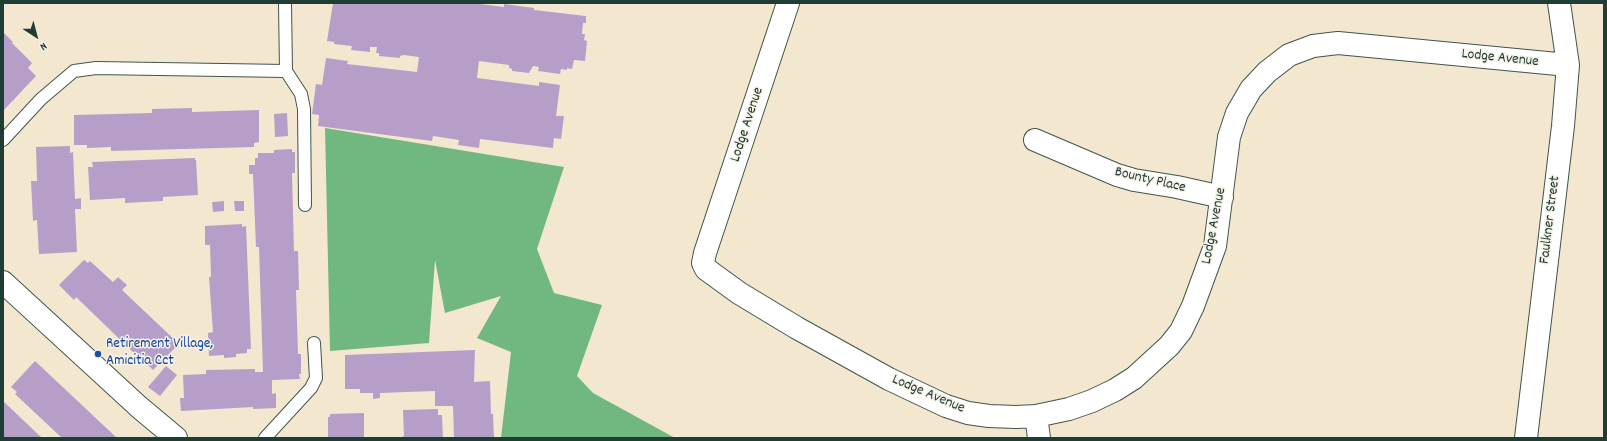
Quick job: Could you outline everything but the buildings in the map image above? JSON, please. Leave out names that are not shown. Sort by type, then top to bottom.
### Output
[{"type":"street","name":"Lodge Avenue","points":[[788,3],[705,253],[703,263],[706,270],[739,293],[797,328],[889,379],[927,398],[968,413],[1016,417],[1036,416],[1069,409],[1092,401],[1115,390],[1134,378],[1169,346],[1181,331],[1194,306],[1215,246],[1229,137],[1236,113],[1250,89],[1267,72],[1289,55],[1313,46],[1338,43],[1568,65]]},
{"type":"street","name":"Faulkner Street","points":[[1526,438],[1563,126],[1568,65],[1559,3]]},
{"type":"street","name":"Bounty Place","points":[[1035,140],[1117,175],[1134,180],[1177,187],[1222,197]]},
{"type":"street","points":[[3,282],[139,407],[176,438]]},
{"type":"street","points":[[1036,416],[1039,438]]},
{"type":"lane","points":[[285,3],[286,71],[301,94],[304,109],[305,205]]},
{"type":"lane","points":[[3,140],[41,99],[74,71],[96,68],[286,71]]},
{"type":"lane","points":[[265,438],[311,388],[316,378],[314,343]]},
{"type":"green space","points":[[325,128],[564,167],[537,249],[554,293],[602,305],[577,376],[593,393],[675,438],[501,438],[511,352],[477,338],[501,296],[445,313],[435,260],[429,343],[330,351]]},
{"type":"place","name":"Retirement Village, Amicitia Cct","points":[[98,354]]}]
